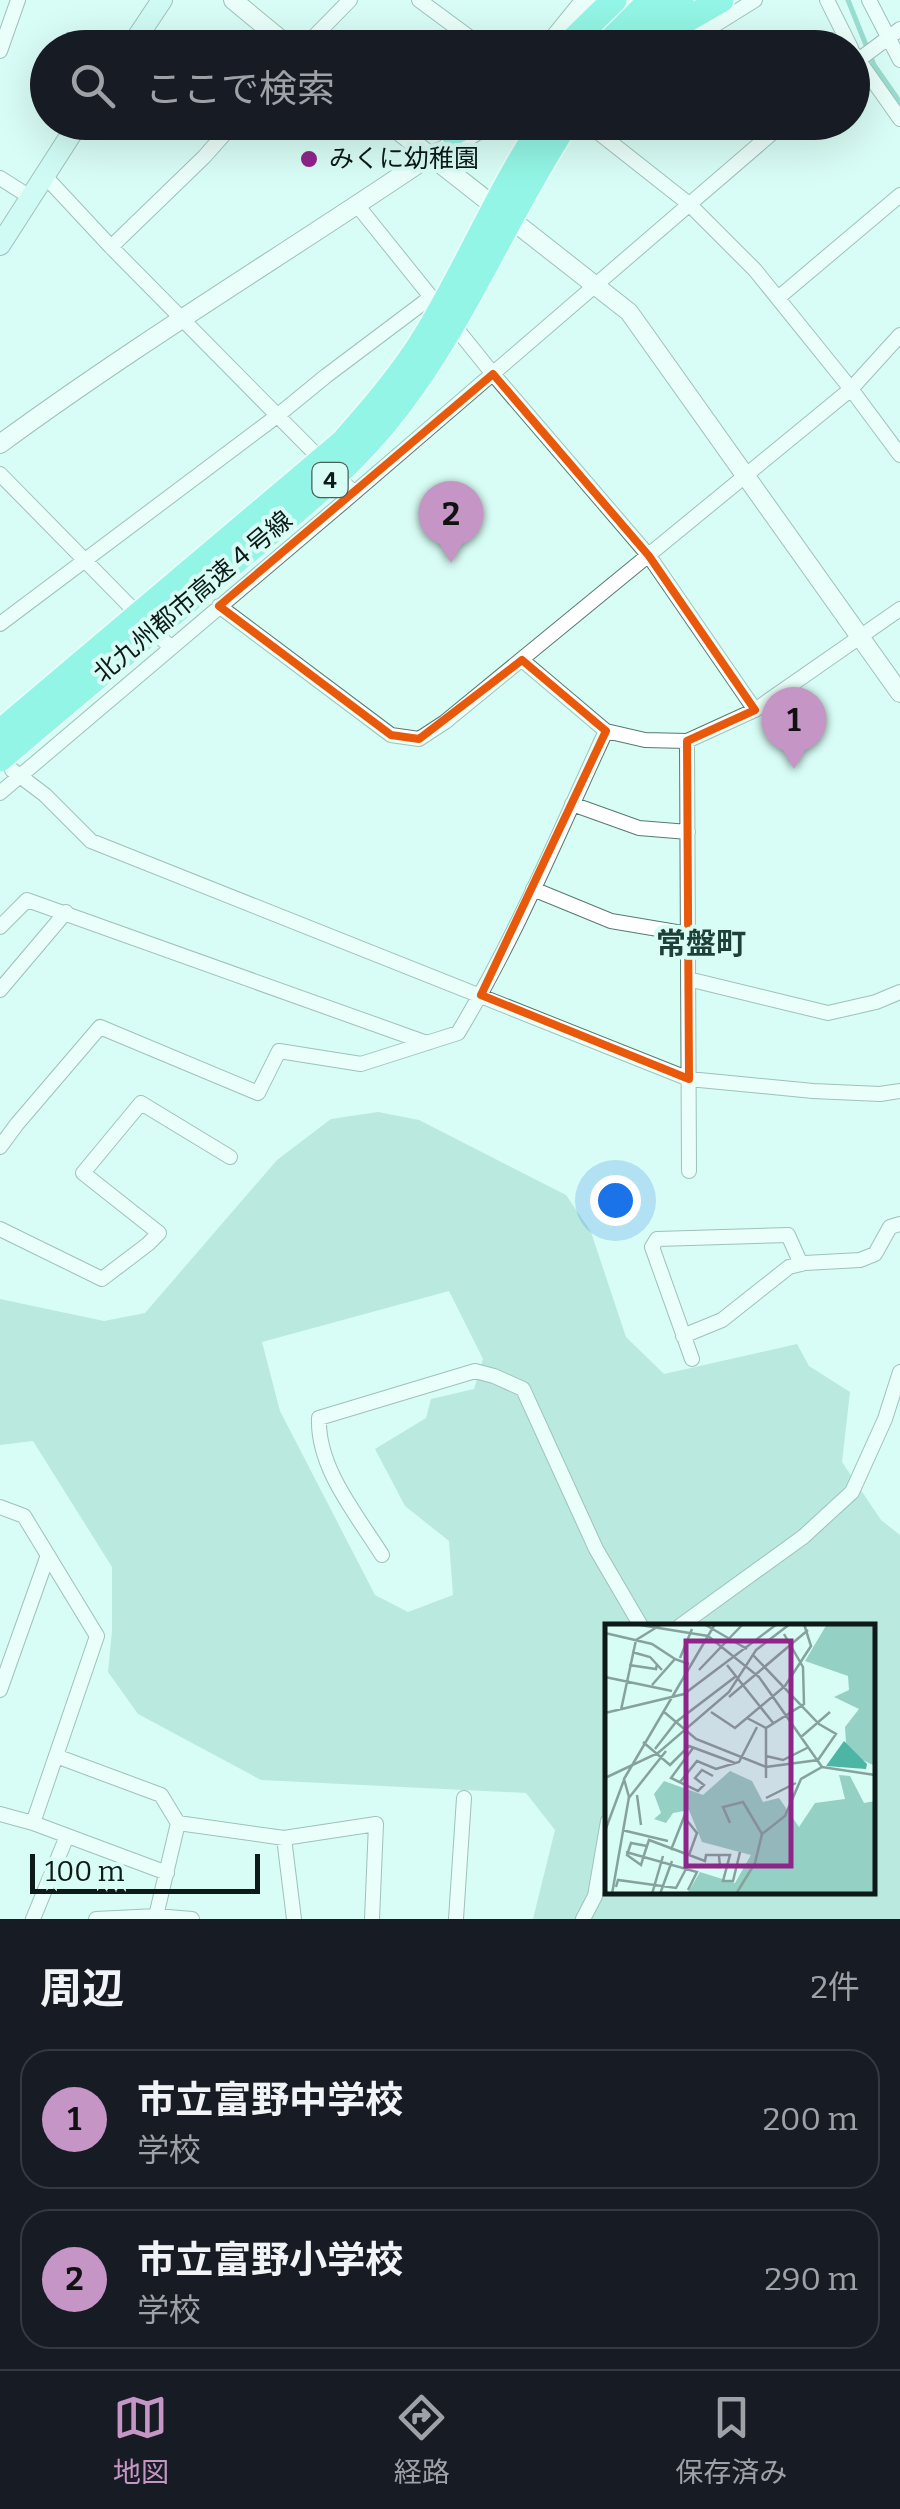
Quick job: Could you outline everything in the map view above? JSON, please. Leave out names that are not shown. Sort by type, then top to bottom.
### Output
[{"type":"highway","points":[[568,30],[587,12],[614,0]]},
{"type":"highway","points":[[621,30],[651,0]]},
{"type":"highway","points":[[660,30],[681,0]]},
{"type":"highway","points":[[674,30],[721,0]]},
{"type":"highway","name":"北九州都市高速４号線","points":[[0,732],[308,474],[354,430],[428,332],[533,140]]},
{"type":"highway","name":"北九州都市高速４号線","points":[[6,764],[318,492],[372,440],[444,341],[556,140]]},
{"type":"main road","points":[[142,30],[162,0]]},
{"type":"main road","points":[[0,244],[67,140]]},
{"type":"street","points":[[0,51],[18,0]]},
{"type":"street","points":[[234,0],[270,30]]},
{"type":"street","points":[[321,30],[350,0]]},
{"type":"street","points":[[418,0],[459,30]]},
{"type":"street","points":[[686,30],[754,0]]},
{"type":"street","points":[[827,0],[841,30]]},
{"type":"street","points":[[869,0],[894,34],[900,60]]},
{"type":"street","points":[[870,47],[894,34]]},
{"type":"street","points":[[870,79],[900,119]]},
{"type":"street","points":[[111,247],[219,140]]},
{"type":"street","points":[[410,140],[629,312],[900,694]]},
{"type":"street","points":[[0,444],[182,318],[430,156],[448,140]]},
{"type":"street","points":[[430,156],[463,140]]},
{"type":"street","points":[[501,212],[544,140]]},
{"type":"street","points":[[608,140],[690,204],[755,270],[900,455]]},
{"type":"street","points":[[0,792],[6,764],[170,648],[764,140]]},
{"type":"street","points":[[44,174],[354,494]]},
{"type":"street","points":[[0,178],[30,197]]},
{"type":"street","points":[[778,298],[900,196]]},
{"type":"street","points":[[357,205],[492,374],[650,556],[756,710]]},
{"type":"street","points":[[0,624],[430,298]]},
{"type":"street","points":[[219,606],[391,735],[419,739],[522,660],[851,389],[900,334]]},
{"type":"street","points":[[0,430],[56,403]]},
{"type":"street","points":[[0,474],[170,648]]},
{"type":"street","points":[[522,660],[606,731],[645,740],[687,741],[756,710],[900,609]]},
{"type":"street","points":[[0,1147],[100,1027],[258,1094],[279,1050],[361,1064],[458,1033],[534,889],[606,731]]},
{"type":"street","points":[[687,741],[689,1171]]},
{"type":"street","points":[[6,764],[45,795],[91,841],[689,1079],[813,1091],[900,1091]]},
{"type":"street","points":[[572,804],[638,828],[688,832]]},
{"type":"street","points":[[534,889],[611,921],[688,934]]},
{"type":"street","points":[[0,926],[27,900],[428,1043]]},
{"type":"street","points":[[0,990],[66,912]]},
{"type":"street","points":[[688,979],[828,1013],[900,992]]},
{"type":"street","points":[[0,1228],[102,1279],[159,1232],[83,1173],[141,1103],[230,1156]]},
{"type":"street","points":[[683,1336],[722,1320],[789,1267],[860,1260],[874,1254],[890,1227],[900,1224]]},
{"type":"street","points":[[692,1359],[652,1247],[657,1240],[788,1236],[802,1264]]},
{"type":"street","points":[[382,1555],[334,1478],[318,1437],[319,1418],[475,1371],[494,1376],[524,1389],[596,1549],[640,1624]]},
{"type":"street","points":[[683,1624],[804,1538],[852,1492],[900,1372]]},
{"type":"street","points":[[0,1508],[24,1516],[97,1636],[33,1823]]},
{"type":"street","points":[[0,1690],[48,1555]]},
{"type":"street","points":[[56,1756],[161,1795],[178,1823],[156,1916]]},
{"type":"street","points":[[456,1919],[464,1798]]},
{"type":"street","points":[[0,1814],[167,1874]]},
{"type":"street","points":[[178,1823],[284,1838],[376,1824],[372,1919]]},
{"type":"street","points":[[33,1919],[67,1836]]},
{"type":"street","points":[[584,1919],[594,1896],[605,1837]]},
{"type":"street","points":[[284,1838],[294,1919]]},
{"type":"street","points":[[96,1919],[192,1919]]},
{"type":"highlighted area","points":[[493,374],[649,556],[755,710],[687,741],[689,1079],[481,995],[606,731],[522,660],[419,739],[391,735],[219,606]]},
{"type":"green space","points":[[378,1112],[419,1120],[566,1195],[591,1232],[626,1337],[664,1374],[797,1344],[809,1366],[850,1392],[842,1462],[881,1520],[900,1535],[900,1919],[533,1919],[555,1830],[526,1793],[261,1780],[138,1714],[108,1672],[112,1567],[33,1441],[0,1445],[0,1299],[104,1321],[145,1313],[277,1160],[331,1119]],"holes":[[[449,1291],[483,1359],[474,1389],[431,1399],[426,1418],[375,1449],[405,1506],[449,1541],[453,1595],[408,1612],[375,1595],[280,1411],[262,1342]]]},
{"type":"waterway","points":[[848,0],[860,30]]},
{"type":"waterway","points":[[870,55],[900,102]]},
{"type":"place","name":"みくに幼稚園","points":[[309,159]]},
{"type":"place","name":"市立富野小学校","points":[[451,563]]},
{"type":"place","name":"市立富野中学校","points":[[794,769]]},
{"type":"district","name":"常盤町","points":[[701,944]]}]
